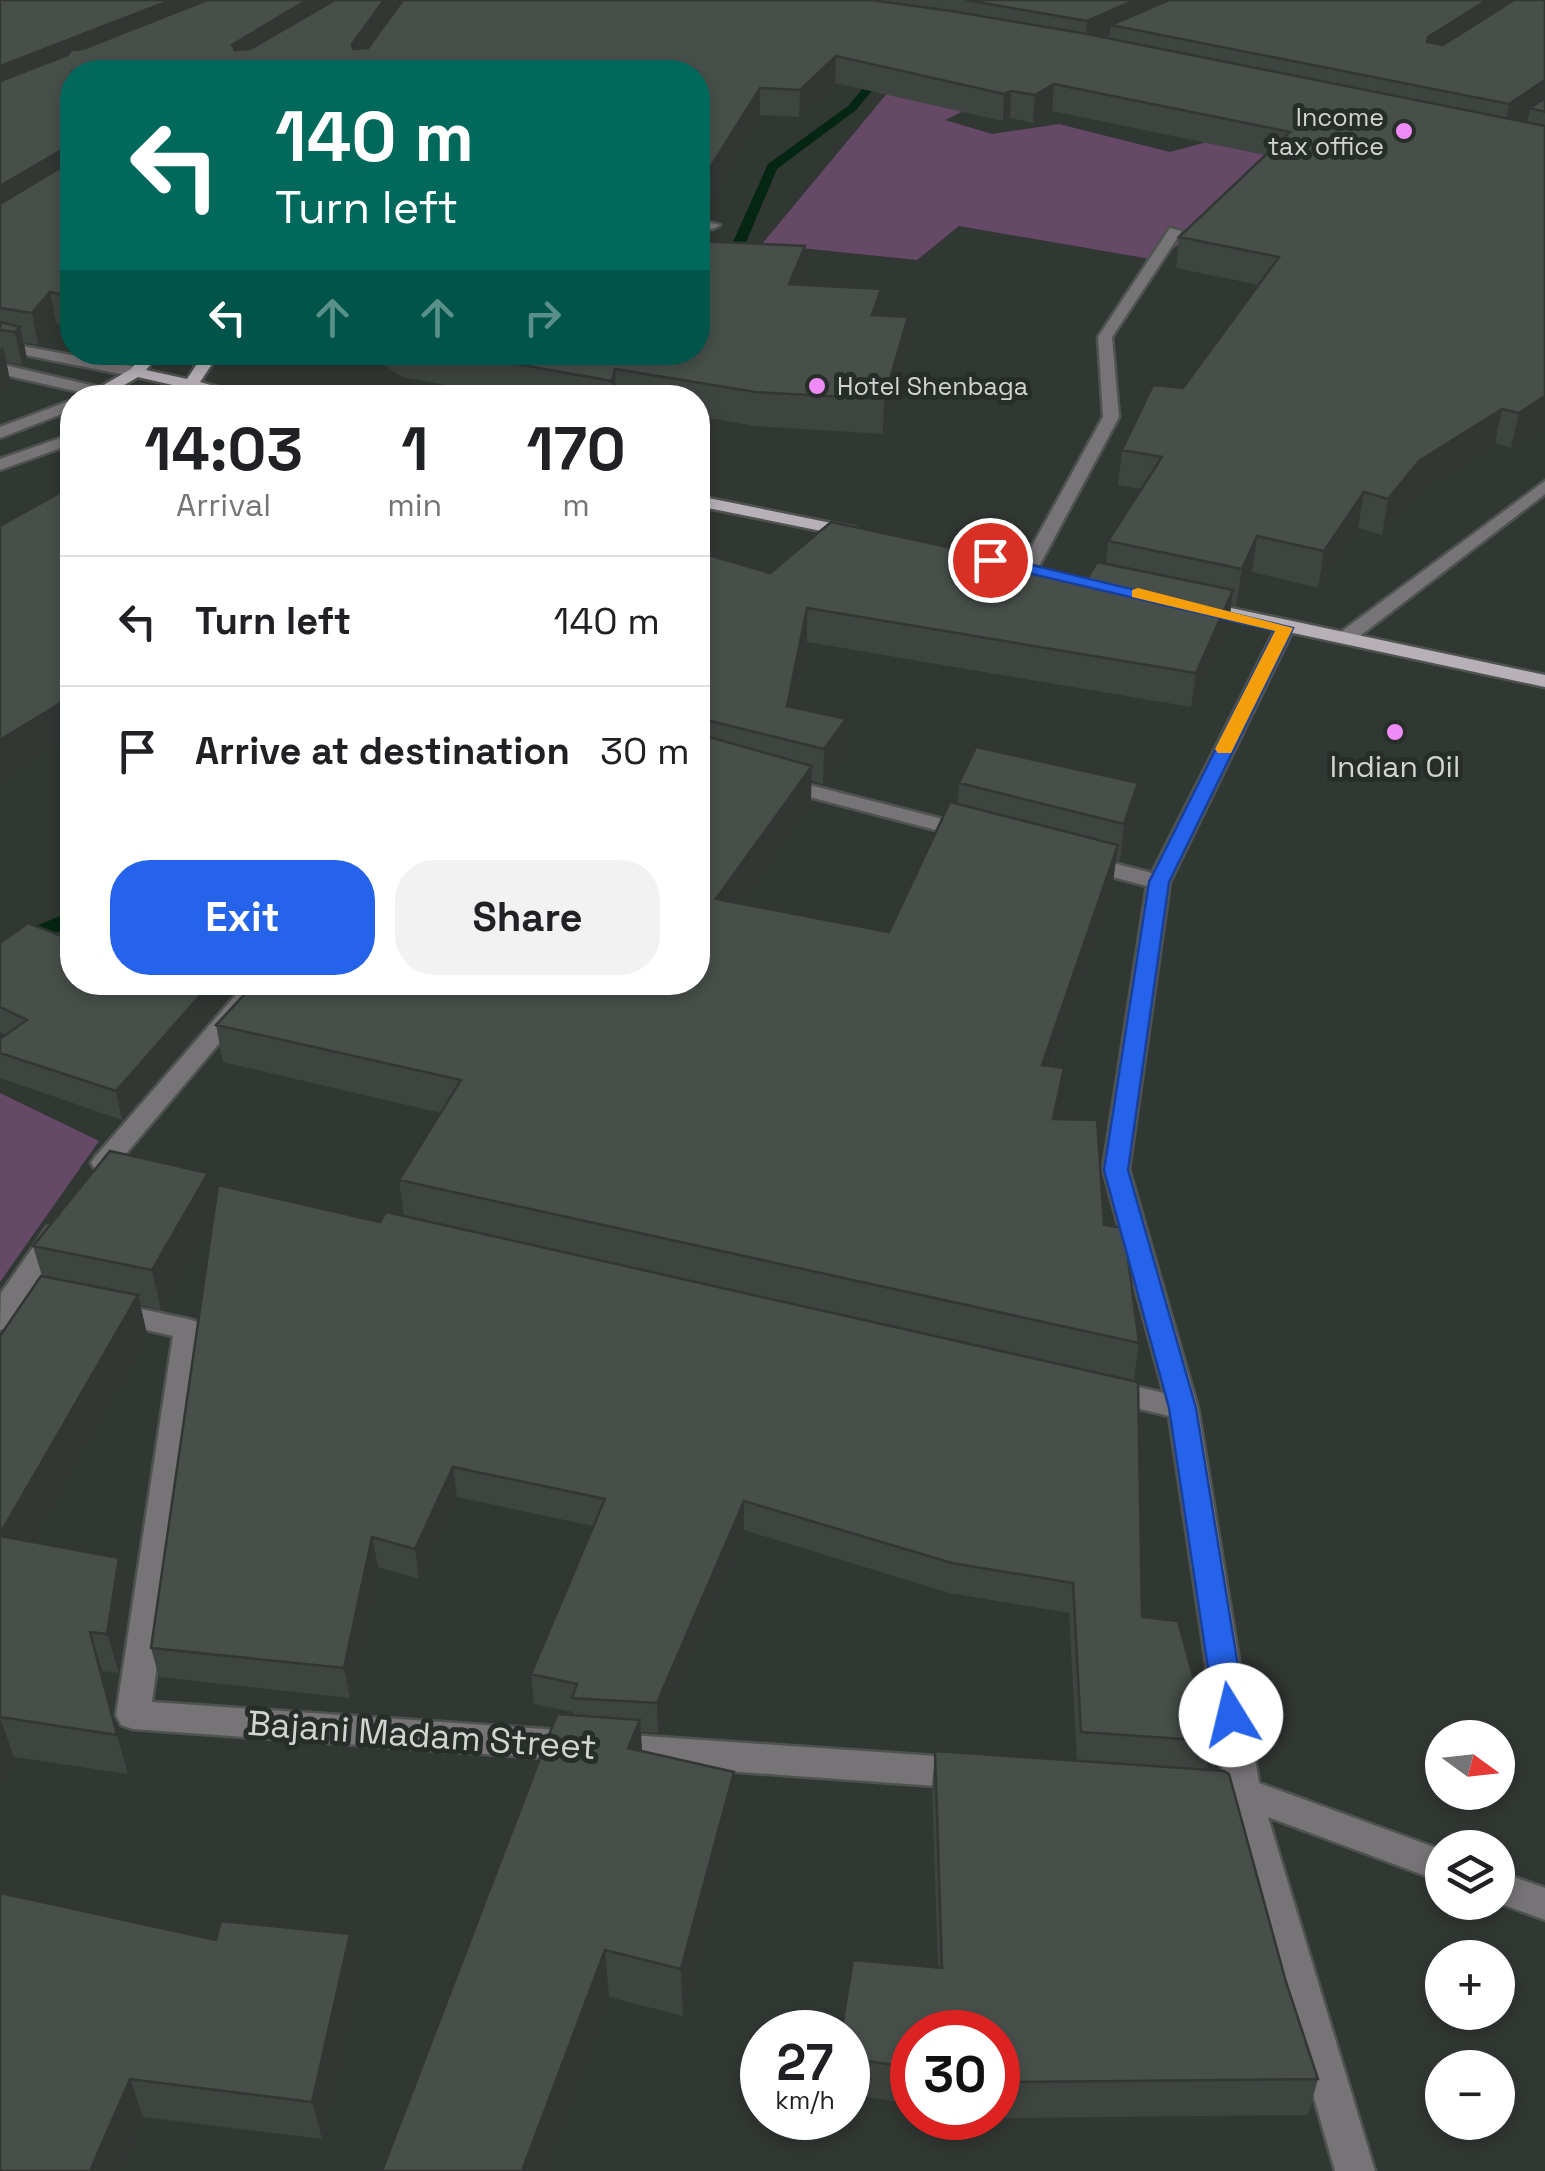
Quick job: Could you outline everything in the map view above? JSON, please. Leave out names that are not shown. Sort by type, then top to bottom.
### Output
[{"type":"main road","points":[[113,385],[142,365]]},
{"type":"main road","points":[[191,384],[204,365]]},
{"type":"main road","points":[[136,372],[195,385]]},
{"type":"main road","points":[[710,503],[875,537]]},
{"type":"main road","points":[[1175,602],[1545,680]]},
{"type":"street","points":[[710,225],[714,225]]},
{"type":"street","points":[[1028,568],[1111,417],[1105,337],[1175,231]]},
{"type":"street","points":[[0,346],[60,357]]},
{"type":"street","points":[[99,365],[136,372]]},
{"type":"street","points":[[0,369],[60,385]]},
{"type":"street","points":[[0,433],[60,410]]},
{"type":"street","points":[[0,465],[60,443]]},
{"type":"street","points":[[1345,638],[1545,486]]},
{"type":"street","points":[[1285,628],[1159,882],[1116,1170],[1182,1408],[1243,1792],[1354,2171]]},
{"type":"street","points":[[755,777],[986,837]]},
{"type":"street","points":[[1063,857],[1159,882]]},
{"type":"street","points":[[142,1172],[99,1171],[249,995]]},
{"type":"street","points":[[8,1306],[71,1212]]},
{"type":"street","name":"Bajani Madam Street","points":[[8,1306],[188,1329],[133,1715],[1005,1775]]},
{"type":"street","points":[[1086,1386],[1182,1408]]},
{"type":"street","points":[[1164,1786],[1243,1792],[1425,1860]]},
{"type":"street","points":[[1515,1893],[1545,1904]]},
{"type":"shaded area","points":[[904,73],[1007,90],[945,120],[992,134],[1059,124],[1170,152],[1233,135],[1468,185],[1218,218],[1156,260],[959,226],[917,260],[762,244]]},
{"type":"shaded area","points":[[0,1093],[99,1141],[0,1282]]},
{"type":"building","points":[[0,0],[171,0],[0,66]]},
{"type":"building","points":[[207,0],[307,0],[232,45],[235,50],[250,49],[335,0],[384,0],[352,44],[353,49],[368,48],[403,0],[871,0],[1087,34],[1545,126],[1545,396],[1519,413],[1502,409],[1419,461],[1388,499],[1364,492],[1324,551],[1257,536],[1242,569],[1108,541],[1162,457],[1122,450],[1153,385],[1183,388],[1279,257],[1179,237],[1290,132],[1054,84],[1035,95],[1011,91],[1004,94],[836,56],[800,90],[760,88],[710,168],[710,60],[60,60],[60,151],[0,186],[0,81],[68,55],[71,50],[83,49]]},
{"type":"building","points":[[966,0],[1135,0],[1087,21]]},
{"type":"building","points":[[1169,0],[1487,0],[1428,37],[1427,42],[1443,45],[1514,0],[1545,0],[1545,80],[1509,104],[1111,25]]},
{"type":"building","points":[[1545,98],[1545,112],[1530,108]]},
{"type":"building","points":[[60,168],[60,294],[50,292],[32,313],[0,308],[0,204]]},
{"type":"building","points":[[710,242],[805,246],[789,284],[881,289],[872,315],[908,317],[884,399],[755,392],[615,369],[612,381],[522,365],[710,365]]},
{"type":"building","points":[[0,322],[20,327],[15,332],[0,330]]},
{"type":"building","points":[[60,493],[60,703],[0,740],[0,526]]},
{"type":"building","points":[[831,522],[1088,577],[1097,562],[1233,590],[1196,673],[807,608],[787,706],[846,719],[824,749],[710,721],[710,556],[770,573]]},
{"type":"building","points":[[710,737],[812,766],[716,899],[889,932],[950,802],[1118,845],[1042,1065],[1064,1068],[1053,1119],[1097,1120],[1104,1225],[1124,1228],[1139,1343],[399,1180],[461,1080],[216,1025],[244,995],[710,995]]},
{"type":"building","points":[[976,747],[1138,783],[1124,824],[959,783]]},
{"type":"building","points":[[28,923],[60,935],[60,995],[200,995],[116,1091],[0,1053],[0,1039],[27,1020],[0,1007],[0,943]]},
{"type":"building","points":[[110,1151],[208,1173],[152,1270],[33,1246]]},
{"type":"building","points":[[218,1185],[380,1222],[386,1212],[1138,1382],[1142,1617],[1178,1621],[1211,1741],[1081,1732],[1073,1583],[952,1563],[744,1501],[657,1703],[572,1698],[577,1684],[531,1674],[605,1499],[453,1467],[415,1549],[372,1537],[344,1668],[151,1648]]},
{"type":"building","points":[[41,1276],[138,1295],[0,1534],[0,1336]]},
{"type":"building","points":[[0,1536],[119,1558],[107,1634],[90,1632],[117,1735],[0,1717]]},
{"type":"building","points":[[557,1714],[640,1720],[628,1748],[734,1772],[681,1969],[605,1950],[522,2171],[382,2171]]},
{"type":"building","points":[[935,1751],[1224,1771],[1229,1774],[1286,1982],[1318,2079],[1020,2082],[1020,2010],[890,2010],[890,2065],[870,2061],[870,2010],[845,2010],[853,1960],[942,1968]]},
{"type":"building","points":[[0,1893],[216,1940],[221,1921],[350,1934],[312,2102],[130,2079],[90,2171],[0,2171]]},
{"type":"waterway","points":[[726,273],[772,167],[852,108],[888,65]]},
{"type":"waterway","points":[[0,949],[60,923]]},
{"type":"slow traffic","points":[[1138,593],[1285,628],[1225,749]]},
{"type":"place","name":"Income tax office","points":[[1404,131]]},
{"type":"place","name":"Hotel Shenbaga","points":[[817,386]]},
{"type":"place","name":"Indian Oil","points":[[1395,732]]},
{"type":"route","points":[[990,560],[1285,628],[1159,882],[1116,1170],[1182,1408],[1231,1715]]}]
